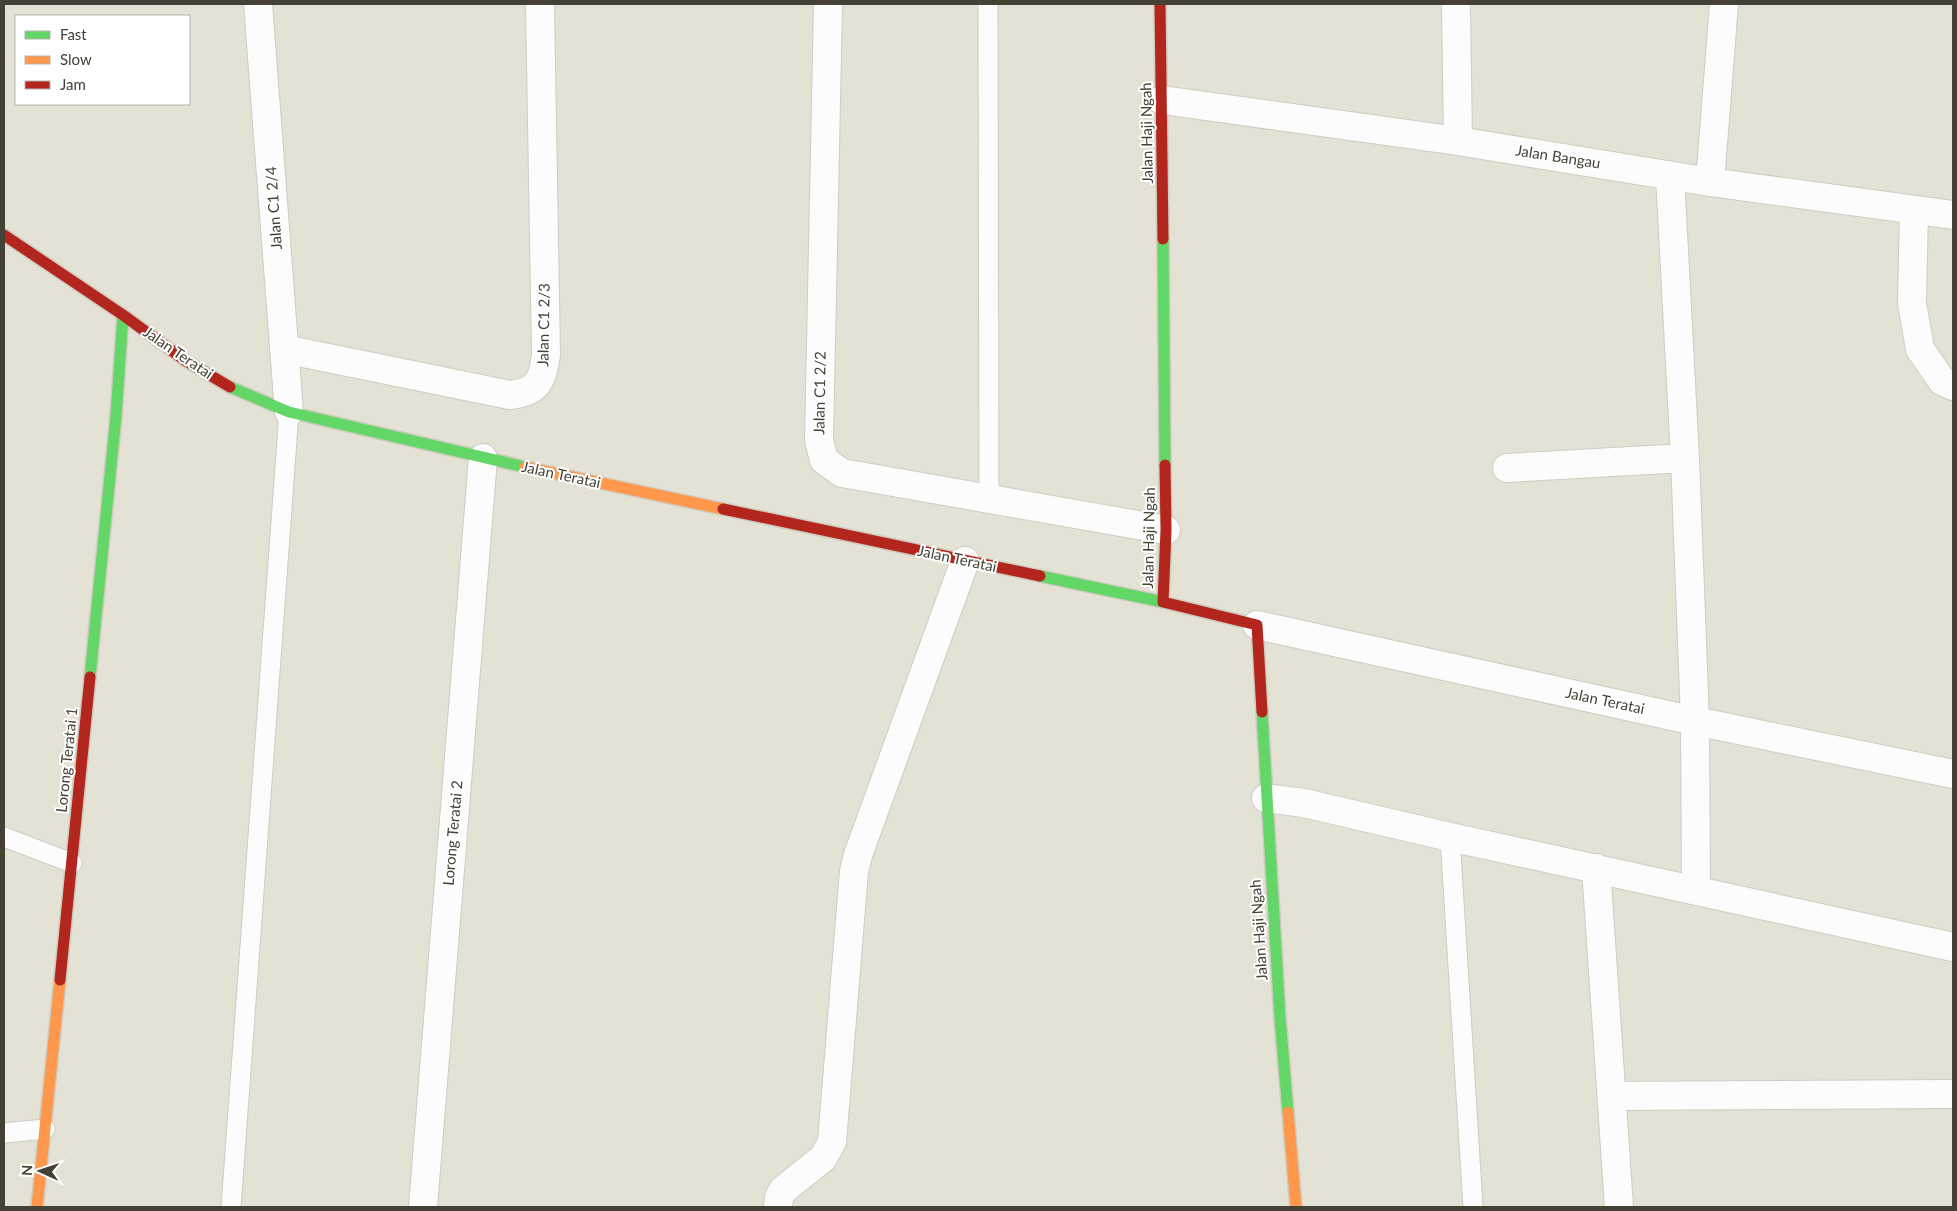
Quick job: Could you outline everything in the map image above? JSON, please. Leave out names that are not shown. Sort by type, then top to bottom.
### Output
[{"type":"street","name":"Jalan C1 2/4","points":[[258,4],[289,412]]},
{"type":"street","name":"Jalan C1 2/3","points":[[284,349],[510,394],[524,393],[537,385],[544,372],[546,354],[540,4]]},
{"type":"street","name":"Jalan C1 2/2","points":[[828,4],[819,440],[824,460],[842,473],[1166,530]]},
{"type":"street","name":"Jalan Haji Ngah","points":[[1160,4],[1166,530],[1163,602],[1257,625],[1280,1018],[1296,1207]]},
{"type":"street","points":[[1456,4],[1458,141]]},
{"type":"street","points":[[1710,182],[1724,4]]},
{"type":"street","name":"Jalan Bangau","points":[[1162,100],[1458,141],[1710,182],[1953,215]]},
{"type":"street","points":[[1670,176],[1685,458],[1695,721],[1696,890]]},
{"type":"street","points":[[1914,210],[1912,303],[1920,349],[1942,380],[1953,386]]},
{"type":"street","name":"Jalan Teratai","points":[[4,234],[123,315],[186,361],[232,388],[289,412],[483,458],[1163,602]]},
{"type":"street","name":"Lorong Teratai 1","points":[[37,1207],[116,416],[123,315]]},
{"type":"street","name":"Lorong Teratai 2","points":[[423,1207],[483,458]]},
{"type":"street","points":[[1507,468],[1685,458]]},
{"type":"street","points":[[778,1207],[779,1197],[783,1190],[823,1158],[832,1142],[854,871],[858,855],[965,561]]},
{"type":"street","name":"Jalan Teratai","points":[[1257,625],[1695,721],[1953,774]]},
{"type":"street","points":[[1266,798],[1304,803],[1450,837],[1953,947]]},
{"type":"street","points":[[1596,868],[1619,1207]]},
{"type":"street","points":[[1612,1096],[1953,1094]]},
{"type":"lane","points":[[988,4],[989,500]]},
{"type":"lane","points":[[231,1207],[289,412]]},
{"type":"lane","points":[[4,837],[72,863]]},
{"type":"lane","points":[[1450,837],[1473,1207]]},
{"type":"lane","points":[[4,1133],[45,1129]]},
{"type":"shaded area","points":[[4,4],[1953,4],[1953,1207],[4,1207]]},
{"type":"traffic: fast","points":[[1163,239],[1165,465]]},
{"type":"traffic: fast","points":[[90,677],[116,416],[123,315]]},
{"type":"traffic: fast","points":[[230,387],[289,412],[525,467]]},
{"type":"traffic: fast","points":[[1040,576],[1163,602]]},
{"type":"traffic: fast","points":[[1262,712],[1280,1018],[1288,1112]]},
{"type":"traffic: slow","points":[[525,467],[723,509]]},
{"type":"traffic: slow","points":[[37,1207],[60,980]]},
{"type":"traffic: slow","points":[[1288,1112],[1296,1207]]},
{"type":"traffic: jam","points":[[1160,4],[1163,239]]},
{"type":"traffic: jam","points":[[4,235],[123,315],[186,361],[230,387]]},
{"type":"traffic: jam","points":[[1165,465],[1166,530],[1163,602],[1257,625],[1262,712]]},
{"type":"traffic: jam","points":[[723,509],[1040,576]]},
{"type":"traffic: jam","points":[[60,980],[90,677]]}]
